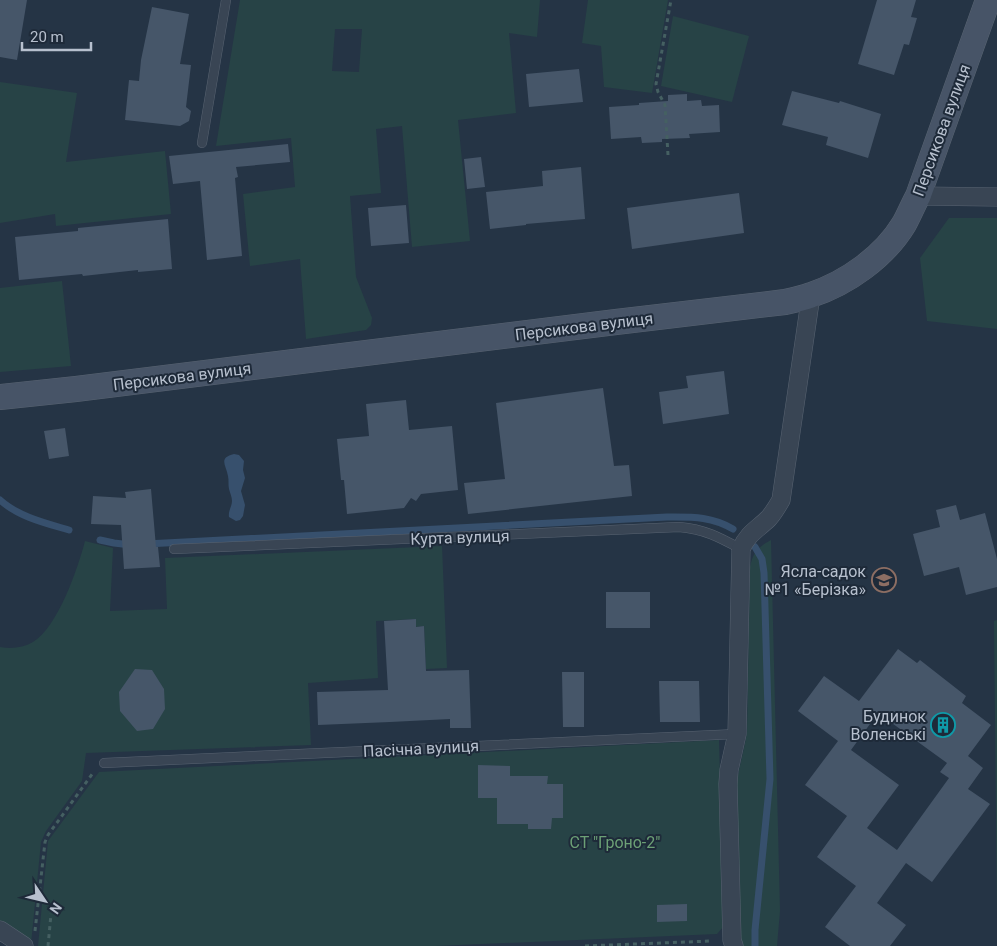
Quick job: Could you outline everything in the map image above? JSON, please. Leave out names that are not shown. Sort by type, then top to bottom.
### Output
[{"type":"main road","name":"Персикова вулиця","points":[[0,397],[785,302],[811,295],[832,286],[873,259],[904,224],[918,196],[988,0]]},
{"type":"street","points":[[918,196],[997,197]]},
{"type":"street","points":[[733,943],[728,784],[737,734],[741,549],[745,540],[770,517],[781,500],[811,295]]},
{"type":"street","points":[[0,930],[29,941]]},
{"type":"lane","points":[[202,143],[226,0]]},
{"type":"lane","name":"Курта вулиця","points":[[174,549],[679,527],[710,533],[741,549]]},
{"type":"lane","name":"Пасічна вулиця","points":[[104,763],[737,734]]},
{"type":"path","points":[[668,155],[665,106],[656,84],[671,0]]},
{"type":"path","points":[[29,941],[44,842],[99,765],[104,763]]},
{"type":"path","points":[[48,946],[52,914]]},
{"type":"path","points":[[585,946],[733,943]]},
{"type":"green space","points":[[240,0],[540,0],[537,37],[509,33],[516,113],[458,120],[470,241],[412,247],[402,126],[376,129],[381,193],[350,196],[356,277],[372,318],[371,325],[366,330],[306,339],[300,259],[250,266],[243,194],[295,187],[291,138],[216,146]],"holes":[[[335,29],[362,29],[359,72],[332,71]]]},
{"type":"green space","points":[[588,0],[668,0],[652,93],[604,87],[601,46],[582,43]]},
{"type":"green space","points":[[673,16],[749,36],[732,102],[661,86]]},
{"type":"green space","points":[[0,82],[77,93],[66,162],[165,151],[171,214],[56,226],[55,214],[0,223]]},
{"type":"green space","points":[[949,218],[997,218],[997,329],[927,321],[920,258]]},
{"type":"green space","points":[[62,281],[71,366],[0,372],[0,288]]},
{"type":"green space","points":[[771,540],[780,911],[777,946],[740,946],[736,789],[747,732],[750,567],[757,550]]},
{"type":"green space","points":[[85,541],[113,548],[110,611],[167,609],[165,558],[442,546],[447,668],[426,669],[424,626],[416,627],[416,619],[376,621],[378,678],[308,683],[311,745],[86,753],[82,781],[46,831],[41,842],[31,944],[0,924],[0,647],[13,648],[25,646],[33,642],[51,624],[66,596]]},
{"type":"green space","points":[[997,620],[997,918],[994,621]]},
{"type":"green space","name":"СТ \"Гроно-2\"","points":[[719,740],[724,926],[717,934],[436,946],[38,946],[48,841],[99,772]]},
{"type":"water","points":[[234,454],[239,455],[244,461],[243,470],[245,478],[241,491],[245,505],[243,516],[240,520],[236,521],[229,517],[232,500],[224,462],[226,458]]},
{"type":"building","points":[[0,0],[27,0],[17,60],[0,57]]},
{"type":"building","points":[[877,0],[916,0],[911,17],[917,18],[909,45],[904,44],[894,75],[858,64]]},
{"type":"building","points":[[152,7],[189,14],[180,64],[191,65],[186,107],[191,111],[189,121],[180,126],[125,120],[129,80],[139,81],[141,60]]},
{"type":"building","points":[[579,69],[583,102],[529,107],[526,74]]},
{"type":"building","points":[[792,91],[839,103],[840,101],[881,114],[868,158],[826,145],[828,137],[782,125]]},
{"type":"building","points":[[687,94],[687,101],[701,100],[702,106],[719,105],[720,132],[689,134],[690,138],[662,139],[662,142],[642,143],[641,137],[611,139],[609,107],[668,101],[668,95]]},
{"type":"building","points":[[288,144],[290,162],[236,167],[238,177],[235,178],[242,256],[207,260],[200,181],[173,184],[169,156]]},
{"type":"building","points":[[481,157],[485,187],[467,189],[464,159]]},
{"type":"building","points":[[581,167],[585,219],[490,229],[486,192],[543,186],[542,171]]},
{"type":"building","points":[[739,193],[744,233],[632,249],[627,208]]},
{"type":"building","points":[[406,205],[409,243],[371,246],[368,208]]},
{"type":"building","points":[[168,219],[172,269],[19,280],[15,237],[78,231],[78,228]]},
{"type":"building","points":[[724,371],[729,414],[663,424],[659,392],[688,388],[686,376]]},
{"type":"building","points":[[603,388],[614,466],[629,465],[632,496],[468,514],[464,483],[505,479],[496,403]]},
{"type":"building","points":[[406,400],[409,430],[452,426],[458,490],[421,494],[416,501],[411,498],[404,508],[347,514],[344,480],[341,480],[337,439],[369,436],[366,404]]},
{"type":"building","points":[[65,428],[69,456],[49,459],[44,431]]},
{"type":"building","points":[[151,489],[156,547],[158,547],[160,567],[124,569],[121,525],[91,524],[93,496],[126,498],[125,492]]},
{"type":"building","points":[[956,505],[960,520],[985,513],[997,559],[997,587],[966,595],[959,567],[924,576],[913,534],[940,527],[936,510]]},
{"type":"building","points":[[606,592],[650,592],[650,628],[606,628]]},
{"type":"building","points":[[416,619],[416,627],[424,626],[426,671],[469,670],[471,728],[450,728],[450,719],[318,725],[317,692],[388,690],[384,621]]},
{"type":"building","name":"Будинок Воленські","points":[[898,649],[917,663],[920,660],[966,696],[962,703],[991,725],[968,756],[983,768],[968,789],[990,804],[932,882],[906,863],[877,903],[906,925],[890,946],[850,946],[825,927],[856,886],[817,857],[847,816],[805,785],[838,741],[798,711],[824,676],[859,701]],"holes":[[[878,713],[947,763],[940,772],[949,778],[897,850],[867,828],[899,785],[851,750]]]},
{"type":"building","points":[[135,669],[152,670],[164,689],[165,709],[153,729],[137,731],[120,711],[119,692]]},
{"type":"building","points":[[562,672],[584,672],[584,727],[563,727]]},
{"type":"building","points":[[659,681],[699,681],[700,722],[660,722]]},
{"type":"building","points":[[478,765],[510,766],[510,776],[548,776],[547,784],[563,784],[563,818],[552,818],[551,829],[528,829],[528,824],[497,824],[497,798],[478,798]]},
{"type":"building","points":[[687,904],[687,921],[657,922],[657,905]]},
{"type":"waterway","points":[[0,500],[24,515],[69,530]]},
{"type":"waterway","points":[[146,544],[667,517],[709,519],[733,529]]},
{"type":"waterway","points":[[100,540],[131,545]]},
{"type":"waterway","points":[[755,547],[762,559],[764,573],[770,779],[755,946]]},
{"type":"place","name":"Ясла-садок №1 «Берізка»","points":[[884,580]]},
{"type":"place","name":"Будинок Воленські","points":[[943,725]]}]
